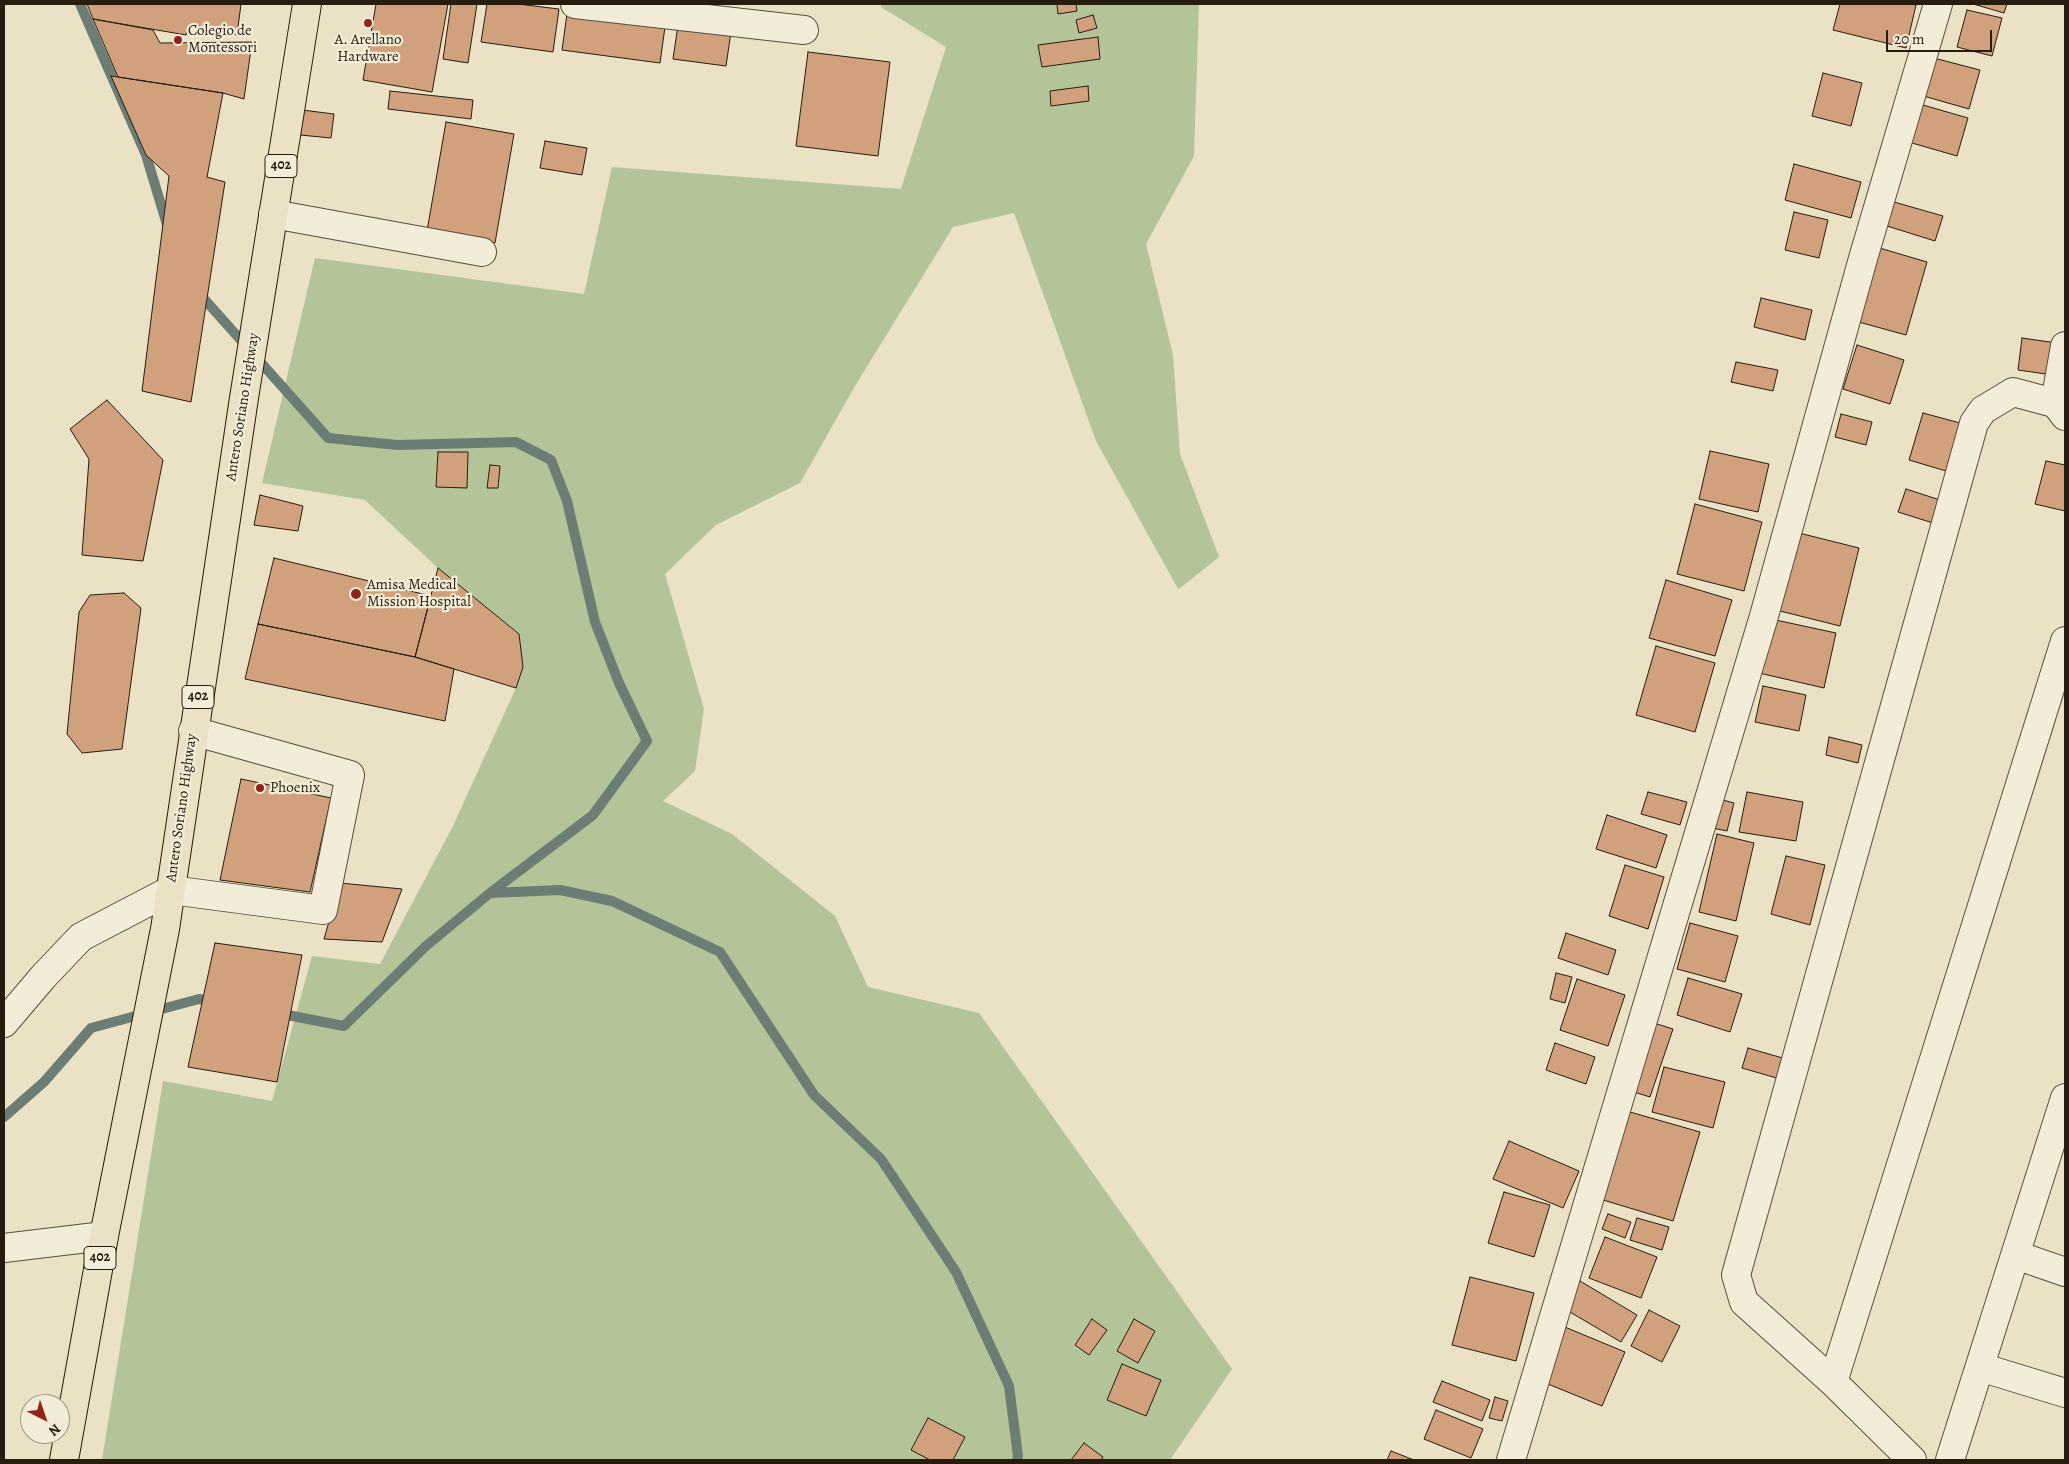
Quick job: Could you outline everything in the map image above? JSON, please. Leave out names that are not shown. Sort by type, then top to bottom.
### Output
[{"type":"main road","name":"Antero Soriano Highway","points":[[64,1460],[104,1236],[152,996],[170,890],[244,398],[307,4]]},
{"type":"street","points":[[575,4],[741,13],[804,30]]},
{"type":"street","points":[[1513,1454],[1764,616],[1862,262],[1938,4]]},
{"type":"street","points":[[273,214],[482,252]]},
{"type":"street","points":[[1912,1460],[1833,1382],[1744,1302],[1736,1275],[1974,423],[1983,410],[2013,392],[2062,409],[2065,346]]},
{"type":"street","points":[[1833,1382],[2065,641]]},
{"type":"street","points":[[4,1023],[43,977],[81,937],[170,890],[323,910],[350,775],[193,731]]},
{"type":"street","points":[[1950,1460],[2016,1255],[2057,1151],[2065,1098]]},
{"type":"street","points":[[4,1248],[104,1236]]},
{"type":"street","points":[[2016,1255],[2065,1272]]},
{"type":"street","points":[[1980,1367],[2065,1393]]},
{"type":"green space","points":[[881,4],[1199,4],[1194,156],[1146,244],[1173,355],[1180,454],[1219,557],[1179,589],[1177,587],[1096,441],[1014,213],[953,227],[855,386],[800,483],[716,525],[665,574],[704,709],[695,771],[663,801],[732,834],[835,916],[868,987],[979,1013],[1232,1369],[1170,1460],[102,1460],[163,1081],[272,1101],[312,956],[380,964],[452,828],[516,688],[523,667],[519,634],[438,568],[365,500],[262,483],[315,258],[584,294],[612,167],[901,189],[946,47],[881,7]]},
{"type":"building","points":[[87,4],[241,4],[237,35],[191,24],[186,35],[93,19]]},
{"type":"building","points":[[376,4],[448,4],[432,92],[363,80]]},
{"type":"building","points":[[451,4],[477,4],[468,63],[443,59]]},
{"type":"building","points":[[487,4],[518,4],[559,9],[553,52],[481,42]]},
{"type":"building","points":[[1057,4],[1076,4],[1077,11],[1058,14]]},
{"type":"building","points":[[1840,4],[1916,5],[1906,48],[1833,30]]},
{"type":"building","points":[[1973,4],[2007,4],[2004,13]]},
{"type":"building","points":[[1967,10],[2002,18],[1992,56],[1957,47]]},
{"type":"building","points":[[567,14],[665,27],[660,63],[562,50]]},
{"type":"building","points":[[1093,15],[1097,28],[1079,33],[1076,20]]},
{"type":"building","points":[[93,19],[153,30],[160,43],[252,42],[244,99],[223,93],[118,77]]},
{"type":"building","points":[[678,25],[731,32],[726,66],[673,59]]},
{"type":"building","points":[[1098,37],[1100,59],[1042,67],[1038,45]]},
{"type":"building","points":[[808,52],[890,62],[878,156],[796,146]]},
{"type":"building","points":[[1930,57],[1980,70],[1969,109],[1920,95]]},
{"type":"building","points":[[1823,73],[1862,83],[1851,126],[1812,116]]},
{"type":"building","points":[[111,76],[223,93],[207,177],[225,182],[191,402],[142,391],[169,176],[146,155]]},
{"type":"building","points":[[1088,86],[1089,101],[1051,106],[1050,91]]},
{"type":"building","points":[[390,91],[473,100],[471,119],[388,109]]},
{"type":"building","points":[[1916,103],[1968,118],[1957,156],[1905,141]]},
{"type":"building","points":[[302,110],[334,114],[331,138],[300,135]]},
{"type":"building","points":[[446,122],[514,134],[495,243],[427,231]]},
{"type":"building","points":[[545,141],[587,148],[582,175],[540,168]]},
{"type":"building","points":[[1794,164],[1861,182],[1851,218],[1785,200]]},
{"type":"building","points":[[1894,202],[1943,216],[1935,241],[1887,226]]},
{"type":"building","points":[[1794,212],[1828,220],[1819,258],[1785,250]]},
{"type":"building","points":[[1876,247],[1927,262],[1906,335],[1855,321]]},
{"type":"building","points":[[1761,298],[1812,310],[1805,340],[1754,327]]},
{"type":"building","points":[[2022,338],[2057,343],[2053,375],[2018,370]]},
{"type":"building","points":[[1857,345],[1904,360],[1890,404],[1843,389]]},
{"type":"building","points":[[1736,362],[1778,370],[1773,391],[1731,382]]},
{"type":"building","points":[[107,400],[163,460],[143,561],[82,555],[89,459],[70,429]]},
{"type":"building","points":[[1923,413],[1960,423],[1946,471],[1909,460]]},
{"type":"building","points":[[1841,414],[1872,422],[1866,445],[1835,437]]},
{"type":"building","points":[[1710,451],[1769,464],[1758,512],[1699,499]]},
{"type":"building","points":[[438,452],[468,452],[467,488],[436,487]]},
{"type":"building","points":[[2046,461],[2065,465],[2065,511],[2035,504]]},
{"type":"building","points":[[490,465],[500,466],[498,488],[487,488]]},
{"type":"building","points":[[1906,489],[1940,500],[1933,523],[1898,512]]},
{"type":"building","points":[[260,495],[303,506],[298,531],[254,525]]},
{"type":"building","points":[[1695,504],[1762,522],[1744,591],[1677,574]]},
{"type":"building","points":[[1795,532],[1859,548],[1840,626],[1776,610]]},
{"type":"building","points":[[274,558],[431,596],[415,657],[258,624]]},
{"type":"building","points":[[438,568],[519,634],[523,667],[516,688],[415,657]]},
{"type":"building","points":[[1666,580],[1732,600],[1715,656],[1649,638]]},
{"type":"building","points":[[124,593],[141,608],[122,749],[82,753],[67,734],[79,612],[90,595]]},
{"type":"building","points":[[1771,619],[1836,633],[1824,688],[1759,673]]},
{"type":"building","points":[[258,624],[415,657],[454,669],[445,721],[245,679]]},
{"type":"building","points":[[1656,646],[1715,663],[1695,732],[1636,715]]},
{"type":"building","points":[[1763,686],[1806,695],[1799,731],[1755,722]]},
{"type":"building","points":[[1829,737],[1862,745],[1858,763],[1826,755]]},
{"type":"building","points":[[241,779],[331,798],[310,892],[220,880]]},
{"type":"building","points":[[1648,792],[1687,802],[1680,825],[1641,814]]},
{"type":"building","points":[[1747,792],[1803,802],[1796,841],[1739,832]]},
{"type":"building","points":[[1715,798],[1734,803],[1727,831],[1708,827]]},
{"type":"building","points":[[1607,815],[1667,835],[1656,868],[1596,849]]},
{"type":"building","points":[[1717,834],[1754,843],[1736,921],[1699,912]]},
{"type":"building","points":[[1786,856],[1825,865],[1810,925],[1771,914]]},
{"type":"building","points":[[1625,865],[1664,877],[1648,929],[1609,916]]},
{"type":"building","points":[[340,883],[402,889],[382,942],[324,939]]},
{"type":"building","points":[[1690,923],[1738,936],[1725,982],[1677,969]]},
{"type":"building","points":[[1566,933],[1616,950],[1608,975],[1558,958]]},
{"type":"building","points":[[215,943],[302,955],[277,1082],[188,1067]]},
{"type":"building","points":[[1556,973],[1572,977],[1565,1003],[1550,999]]},
{"type":"building","points":[[1688,978],[1742,994],[1730,1032],[1677,1015]]},
{"type":"building","points":[[1577,979],[1625,995],[1608,1046],[1560,1030]]},
{"type":"building","points":[[1654,1023],[1673,1029],[1650,1097],[1631,1091]]},
{"type":"building","points":[[1555,1043],[1595,1057],[1586,1084],[1546,1070]]},
{"type":"building","points":[[1748,1048],[1786,1059],[1780,1079],[1742,1068]]},
{"type":"building","points":[[1664,1067],[1725,1082],[1713,1128],[1652,1112]]},
{"type":"building","points":[[1630,1112],[1700,1132],[1673,1221],[1603,1200]]},
{"type":"building","points":[[1509,1141],[1579,1171],[1563,1208],[1493,1179]]},
{"type":"building","points":[[1504,1192],[1550,1205],[1534,1257],[1488,1243]]},
{"type":"building","points":[[1608,1214],[1631,1222],[1625,1238],[1602,1229]]},
{"type":"building","points":[[1637,1218],[1669,1227],[1662,1250],[1630,1240]]},
{"type":"building","points":[[1605,1237],[1657,1257],[1641,1298],[1589,1278]]},
{"type":"building","points":[[1470,1277],[1534,1293],[1516,1361],[1452,1345]]},
{"type":"building","points":[[1580,1281],[1637,1315],[1621,1342],[1563,1308]]},
{"type":"building","points":[[1649,1310],[1680,1326],[1662,1362],[1631,1346]]},
{"type":"building","points":[[1092,1319],[1107,1330],[1089,1355],[1075,1345]]},
{"type":"building","points":[[1134,1319],[1155,1331],[1138,1363],[1117,1351]]},
{"type":"building","points":[[1560,1325],[1625,1352],[1602,1406],[1538,1380]]},
{"type":"building","points":[[1122,1364],[1161,1380],[1146,1416],[1107,1400]]},
{"type":"building","points":[[1442,1381],[1490,1400],[1482,1421],[1433,1402]]},
{"type":"building","points":[[1495,1397],[1508,1401],[1502,1421],[1489,1418]]},
{"type":"building","points":[[1436,1410],[1483,1429],[1471,1458],[1424,1439]]},
{"type":"building","points":[[928,1418],[965,1437],[953,1460],[930,1460],[911,1450]]},
{"type":"building","points":[[1084,1443],[1103,1457],[1101,1460],[1071,1460]]},
{"type":"building","points":[[1391,1451],[1414,1460],[1387,1460]]},
{"type":"waterway","points":[[80,4],[146,155],[168,228]]},
{"type":"waterway","points":[[198,292],[328,438],[397,445],[516,442],[551,460],[567,501],[595,622],[619,683],[647,741],[593,815],[490,893]]},
{"type":"waterway","points":[[277,1013],[344,1026],[426,946],[490,893],[560,890],[612,901],[720,952],[814,1095],[881,1159],[956,1272],[1009,1386],[1017,1460]]},
{"type":"waterway","points":[[4,1117],[44,1082],[91,1028],[199,999],[216,1002]]},
{"type":"place","name":"A. Arellano Hardware","points":[[368,23]]},
{"type":"place","name":"Colegio de Montessori","points":[[178,40]]},
{"type":"place","name":"Amisa Medical Mission Hospital","points":[[356,594]]},
{"type":"place","name":"Phoenix","points":[[260,788]]}]
